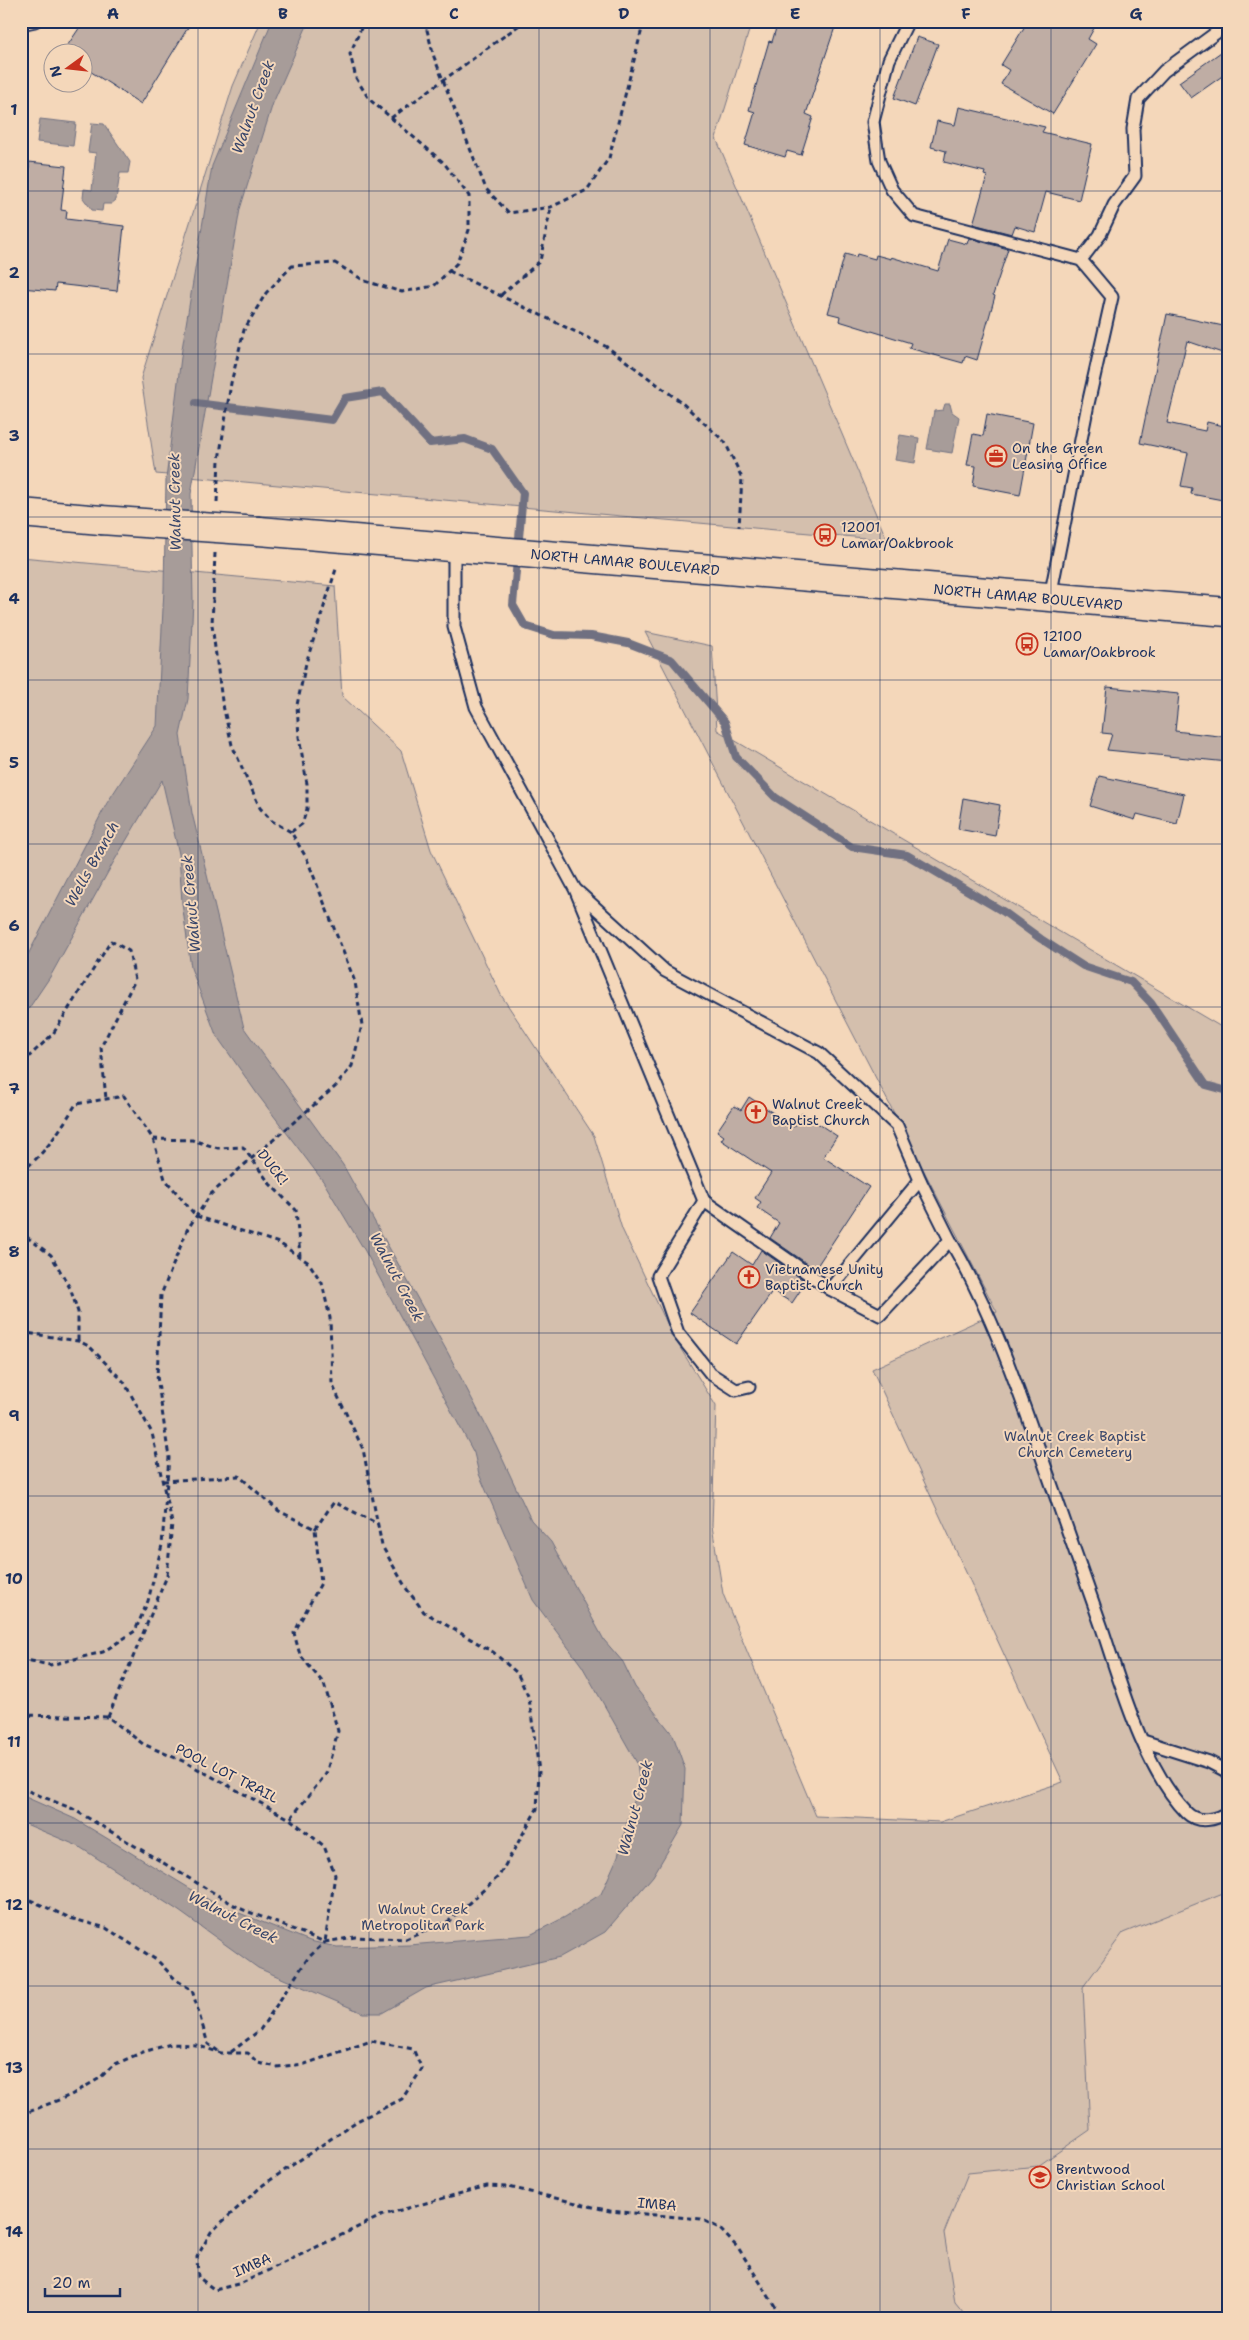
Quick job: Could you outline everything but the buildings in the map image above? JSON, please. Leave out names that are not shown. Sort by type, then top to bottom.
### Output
[{"type":"main road","name":"NORTH LAMAR BOULEVARD","points":[[21,513],[259,531],[1050,599],[1228,612]]},
{"type":"lane","points":[[21,24],[35,21]]},
{"type":"lane","points":[[908,21],[889,60],[873,122],[879,160],[892,190],[914,216],[1082,260],[1112,297],[1088,404],[1050,599]]},
{"type":"lane","points":[[1082,260],[1100,235],[1114,205],[1135,176],[1133,129],[1138,99],[1164,71],[1228,24]]},
{"type":"lane","points":[[458,548],[454,627],[476,707],[575,889],[704,1201],[830,1289],[880,1314],[950,1240]]},
{"type":"lane","points":[[575,889],[665,971],[818,1053],[897,1126],[920,1180],[950,1240],[972,1278],[1006,1353],[1126,1699],[1143,1740],[1166,1787],[1188,1814],[1199,1820],[1218,1819],[1228,1812]]},
{"type":"lane","points":[[830,1289],[920,1180]]},
{"type":"lane","points":[[704,1201],[658,1276],[678,1333],[711,1374],[736,1390],[749,1387]]},
{"type":"lane","points":[[1143,1740],[1209,1762],[1228,1772]]},
{"type":"path","points":[[216,511],[219,460],[231,383],[244,330],[266,293],[292,266],[335,263],[365,282],[402,292],[434,286],[457,263],[469,230],[469,196],[444,164],[369,99],[356,78],[350,54],[364,21]]},
{"type":"path","points":[[430,21],[427,30],[442,81],[486,189],[509,213],[551,207],[587,190],[609,158],[643,23],[590,21]]},
{"type":"path","points":[[391,118],[525,21]]},
{"type":"path","points":[[501,295],[540,261],[551,207]]},
{"type":"path","points":[[449,271],[607,347],[681,402],[725,442],[742,478],[738,527]]},
{"type":"path","points":[[165,1481],[169,1458],[157,1376],[161,1295],[187,1230],[211,1194],[336,1086],[352,1066],[362,1025],[356,991],[307,859],[291,832],[272,821],[260,808],[232,745],[222,701],[212,625],[215,549]]},
{"type":"path","points":[[291,832],[302,824],[307,809],[307,784],[299,737],[297,705],[309,654],[338,566]]},
{"type":"path","points":[[21,1064],[53,1034],[111,941],[129,951],[135,980],[101,1048],[106,1100]]},
{"type":"path","points":[[21,1172],[36,1161],[52,1143],[76,1104],[124,1096],[153,1138],[165,1179],[196,1216],[279,1243],[309,1263],[322,1283],[330,1318],[332,1384],[363,1449],[382,1546],[406,1588],[424,1612],[493,1652],[517,1672],[529,1698],[539,1771],[537,1809],[499,1876],[450,1921],[406,1939],[354,1937],[325,1942],[239,1908],[74,1809],[21,1788]]},
{"type":"path","name":"DUCK!","points":[[153,1138],[192,1140],[218,1148],[243,1147],[270,1184],[296,1210],[300,1257]]},
{"type":"path","points":[[21,1230],[28,1238],[51,1255],[70,1288],[78,1312],[78,1341]]},
{"type":"path","points":[[21,1332],[78,1341],[89,1346],[124,1382],[152,1433],[165,1481],[172,1523],[168,1576],[108,1717],[21,1715]]},
{"type":"path","points":[[165,1481],[239,1476],[279,1511],[316,1529]]},
{"type":"path","points":[[21,1659],[50,1665],[103,1652],[135,1631],[148,1601],[162,1546],[166,1495]]},
{"type":"path","points":[[290,1819],[326,1774],[338,1731],[324,1684],[300,1655],[294,1633],[321,1583],[316,1529],[334,1502],[378,1524]]},
{"type":"path","name":"POOL LOT TRAIL","points":[[108,1717],[143,1744],[184,1762],[290,1819],[324,1846],[335,1875],[325,1942]]},
{"type":"path","points":[[21,1899],[28,1899],[70,1918],[106,1928],[158,1961],[176,1980],[192,1990],[208,2044],[221,2053]]},
{"type":"path","points":[[21,2115],[72,2095],[100,2078],[113,2065],[143,2052],[171,2044],[196,2046],[221,2053],[231,2052],[260,2030],[296,1974],[308,1958],[325,1942]]},
{"type":"path","name":"IMBA","points":[[231,2052],[248,2053],[258,2063],[277,2067],[305,2064],[371,2041],[413,2049],[422,2069],[402,2099],[357,2121],[263,2186],[211,2232],[197,2257],[198,2278],[215,2290],[242,2284],[383,2215],[488,2186],[509,2187],[610,2211],[701,2219],[719,2228],[739,2249],[783,2319]]},
{"type":"path","points":[[28,2319],[44,2315],[48,2319]]},
{"type":"shaded area","name":"Brentwood Christian School","points":[[1228,1891],[1228,2319],[815,2319],[1119,1934]]},
{"type":"green space","points":[[261,21],[752,21],[716,138],[887,540],[156,474],[141,378],[233,86]]},
{"type":"green space","name":"Walnut Creek Metropolitan Park","points":[[21,557],[335,586],[342,696],[401,751],[431,850],[501,995],[594,1136],[622,1229],[674,1338],[716,1406],[712,1526],[723,1594],[816,1816],[940,1822],[1063,1782],[872,1369],[997,1312],[645,632],[712,646],[717,730],[1228,1031],[1228,1891],[1123,1933],[1083,1987],[1090,2130],[1038,2166],[968,2173],[944,2233],[955,2303],[968,2319],[21,2319]]},
{"type":"water","points":[[272,21],[309,21],[273,103],[240,209],[191,494],[193,601],[188,699],[180,735],[192,813],[244,1028],[343,1165],[448,1353],[496,1445],[531,1520],[551,1542],[604,1640],[623,1662],[635,1687],[673,1735],[685,1769],[683,1825],[653,1876],[605,1932],[560,1957],[426,1988],[382,2013],[363,2013],[258,1968],[179,1911],[78,1846],[21,1822],[21,1795],[75,1819],[214,1903],[310,1941],[337,1947],[409,1945],[530,1935],[565,1917],[601,1894],[618,1856],[639,1779],[637,1763],[582,1666],[533,1600],[479,1474],[474,1453],[365,1251],[323,1181],[258,1095],[216,1035],[191,968],[182,903],[179,854],[162,780],[113,863],[50,977],[21,1020],[21,968],[107,803],[157,726],[164,589],[166,479],[182,349],[212,166]]},
{"type":"water","points":[[40,119],[76,123],[73,146],[37,142]]},
{"type":"water","points":[[92,123],[104,124],[130,162],[128,173],[120,173],[116,200],[111,204],[103,204],[102,211],[92,210],[83,198],[84,189],[92,190],[96,153],[88,152]]},
{"type":"water","points":[[945,404],[950,404],[952,412],[959,417],[952,453],[927,449],[934,411],[943,410]]},
{"type":"water","points":[[900,435],[919,438],[915,463],[895,460]]},
{"type":"waterway","points":[[196,403],[332,420],[345,398],[383,392],[430,443],[465,439],[492,449],[523,493],[513,605],[525,626],[554,635],[591,636],[628,643],[672,660],[725,722],[736,757],[775,797],[852,847],[907,855],[1004,912],[1083,966],[1131,982],[1151,1003],[1206,1085],[1228,1091]]},
{"type":"place","name":"On the Green Leasing Office","points":[[996,456]]},
{"type":"place","name":"12001 Lamar/Oakbrook","points":[[825,535]]},
{"type":"place","name":"12100 Lamar/Oakbrook","points":[[1027,644]]},
{"type":"place","name":"Walnut Creek Baptist Church","points":[[756,1112]]},
{"type":"place","name":"Vietnamese Unity Baptist Church","points":[[749,1277]]},
{"type":"place","name":"Brentwood Christian School","points":[[1040,2177]]},
{"type":"water label","name":"Walnut Creek","points":[[253,107]]},
{"type":"water label","name":"Walnut Creek","points":[[175,502]]},
{"type":"water label","name":"Wells Branch","points":[[92,864]]},
{"type":"water label","name":"Walnut Creek","points":[[191,904]]},
{"type":"water label","name":"Walnut Creek","points":[[397,1277]]},
{"type":"water label","name":"Walnut Creek","points":[[635,1808]]},
{"type":"water label","name":"Walnut Creek","points":[[233,1917]]},
{"type":"park label","name":"Walnut Creek Baptist Church Cemetery","points":[[1075,1444]]}]
